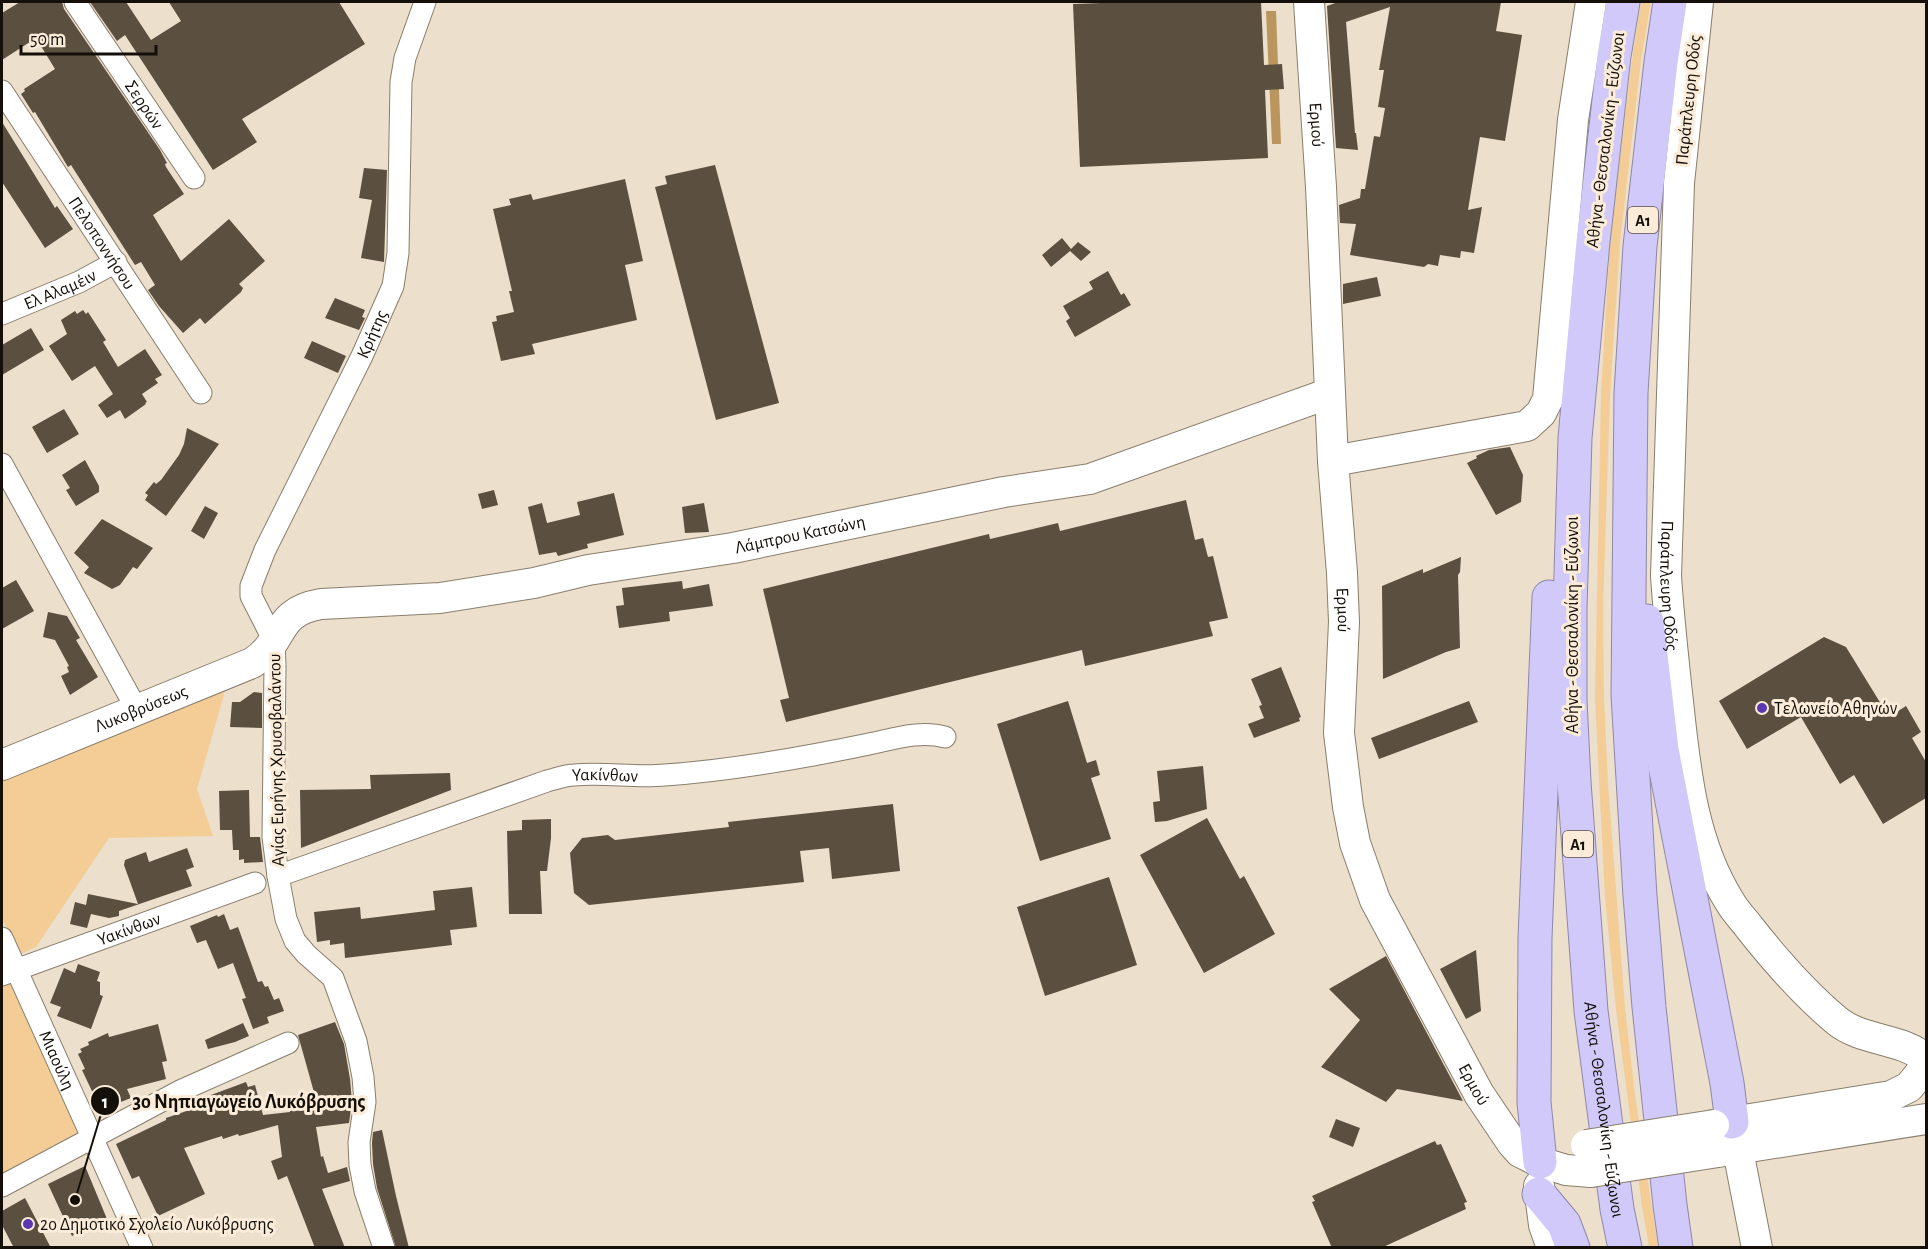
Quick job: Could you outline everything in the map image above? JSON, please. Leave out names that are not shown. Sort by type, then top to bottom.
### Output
[{"type":"highway","name":"Αθήνα - Θεσσαλονίκη - Εύζωνοι","points":[[1623,2],[1614,56],[1594,230],[1575,438],[1570,700],[1591,1011],[1614,1185],[1625,1248]]},
{"type":"highway","name":"Α1","points":[[1670,2],[1640,246],[1631,393],[1628,695],[1649,1007],[1676,1248]]},
{"type":"highway","points":[[1573,1248],[1564,1224],[1540,1178],[1534,1102],[1535,938],[1548,603],[1557,520],[1575,438]]},
{"type":"highway","points":[[1631,441],[1648,638],[1662,750],[1725,1071],[1725,1137]]},
{"type":"street","name":"Σερρών","points":[[75,2],[194,178]]},
{"type":"street","name":"Κρήτης","points":[[274,641],[251,596],[251,586],[265,550],[362,356],[393,286],[397,267],[400,222],[401,82],[405,58],[425,2]]},
{"type":"street","name":"Ερμού","points":[[1309,2],[1321,198],[1329,393],[1344,622],[1339,732],[1355,843],[1376,900],[1479,1094],[1512,1143],[1540,1178]]},
{"type":"street","points":[[1333,461],[1527,426],[1541,413],[1548,399],[1573,120],[1591,2]]},
{"type":"street","name":"Παράπλευρη Οδός","points":[[1698,2],[1679,183],[1666,565],[1669,628],[1686,775],[1700,834],[1712,867],[1730,903],[1763,945],[1836,1020],[1851,1031],[1906,1047],[1926,1059]]},
{"type":"street","name":"Πελοποννήσου","points":[[2,91],[201,393]]},
{"type":"street","name":"Ελ Αλαμέιν","points":[[2,314],[79,282],[116,262]]},
{"type":"street","name":"Λάμπρου Κατσώνη","points":[[274,641],[291,615],[313,605],[440,598],[534,583],[588,570],[733,548],[1004,492],[1090,479],[1329,393]]},
{"type":"street","points":[[2,464],[137,710]]},
{"type":"street","name":"Λυκοβρύσεως","points":[[2,765],[252,663],[265,655],[274,641]]},
{"type":"street","name":"Αγίας Ειρήνης Χρυσοβαλάντου","points":[[274,641],[273,837],[278,876],[286,919],[295,940],[306,954],[333,978],[356,1041],[366,1102],[359,1142],[360,1165],[365,1191],[384,1248]]},
{"type":"street","name":"Υακίνθων","points":[[278,876],[547,781],[572,775],[604,774],[642,777],[699,773],[817,755],[908,736],[934,734],[945,737]]},
{"type":"street","name":"Υακίνθων","points":[[9,972],[255,883]]},
{"type":"street","name":"Μιαούλη","points":[[2,938],[9,972],[93,1138],[142,1248]]},
{"type":"street","points":[[2,1186],[182,1090],[288,1043]]},
{"type":"street","points":[[1552,1248],[1544,1225],[1540,1178],[1568,1149],[1589,1159],[1725,1137],[1891,1096],[1909,1086],[1926,1066]]},
{"type":"street","points":[[1725,1137],[1788,1141],[1926,1119]]},
{"type":"street","points":[[1725,1137],[1748,1195],[1757,1248]]},
{"type":"street","points":[[1748,1195],[1751,1178],[1759,1162],[1771,1150],[1788,1141]]},
{"type":"shaded area","points":[[1641,2],[1651,2],[1641,60],[1620,242],[1610,395],[1603,607],[1604,698],[1625,1008],[1635,1095],[1658,1248],[1649,1247],[1616,1010],[1605,897],[1595,699],[1601,393],[1610,242]]},
{"type":"shaded area","points":[[1266,11],[1276,11],[1281,144],[1272,144]]},
{"type":"shaded area","points":[[225,691],[197,789],[213,836],[109,838],[36,947],[18,955],[2,917],[2,781]]},
{"type":"shaded area","points":[[14,978],[86,1134],[2,1178],[2,983]]},
{"type":"building","points":[[20,2],[62,2],[64,9],[160,150],[167,163],[166,167],[184,194],[153,215],[181,261],[229,219],[265,261],[239,284],[243,288],[241,292],[205,324],[200,318],[183,333],[159,306],[148,290],[155,285],[141,262],[135,265],[71,165],[68,167],[35,112],[33,113],[21,94],[25,91],[24,89],[55,69],[36,38],[2,60],[2,13]]},
{"type":"building","points":[[90,2],[126,2],[151,40],[181,21],[169,2],[339,2],[365,44],[242,119],[257,142],[213,170],[125,35],[117,41]]},
{"type":"building","points":[[1261,2],[1264,65],[1282,64],[1284,89],[1265,90],[1268,158],[1080,167],[1073,4]]},
{"type":"building","points":[[1338,2],[1501,2],[1496,31],[1522,35],[1505,141],[1480,137],[1468,210],[1482,207],[1474,253],[1461,251],[1460,258],[1440,255],[1438,266],[1428,264],[1424,267],[1350,255],[1356,224],[1340,223],[1339,205],[1360,198],[1361,189],[1365,189],[1374,136],[1380,137],[1385,108],[1378,107],[1384,70],[1379,70],[1390,7],[1346,22],[1358,150],[1336,148],[1327,6]]},
{"type":"building","points":[[2,122],[55,208],[57,206],[73,229],[45,248],[2,182]]},
{"type":"building","points":[[715,165],[779,403],[716,420],[655,187],[667,184],[665,176]]},
{"type":"building","points":[[364,168],[387,170],[384,262],[361,258],[372,200],[359,198]]},
{"type":"building","points":[[625,179],[643,261],[625,265],[637,320],[532,344],[535,354],[501,361],[492,322],[497,321],[496,316],[514,312],[509,291],[512,291],[493,209],[511,205],[509,199],[531,194],[533,200]]},
{"type":"building","points":[[1062,238],[1071,249],[1078,242],[1091,252],[1081,261],[1070,251],[1051,267],[1042,255]]},
{"type":"building","points":[[1108,271],[1121,295],[1124,293],[1131,305],[1075,337],[1066,321],[1070,318],[1063,306],[1093,289],[1089,282]]},
{"type":"building","points":[[1377,277],[1381,296],[1343,304],[1343,284]]},
{"type":"building","points":[[335,298],[365,310],[362,317],[365,318],[359,330],[325,318]]},
{"type":"building","points":[[83,310],[86,314],[88,312],[106,340],[103,342],[118,367],[145,349],[162,375],[155,379],[158,383],[142,394],[146,404],[125,419],[120,410],[107,418],[98,405],[113,394],[95,366],[72,381],[49,346],[67,334],[61,320],[75,311],[77,314]]},
{"type":"building","points":[[31,328],[44,350],[2,375],[2,345]]},
{"type":"building","points":[[312,341],[346,356],[338,373],[304,358]]},
{"type":"building","points":[[64,409],[79,434],[47,453],[32,427]]},
{"type":"building","points":[[187,428],[219,444],[166,516],[145,500],[148,495],[145,493],[154,482],[156,484],[161,480],[179,455]]},
{"type":"building","points":[[1510,447],[1523,475],[1521,502],[1496,515],[1467,463],[1489,450]]},
{"type":"building","points":[[85,460],[99,486],[99,492],[76,506],[66,490],[70,488],[62,475]]},
{"type":"building","points":[[494,490],[498,505],[482,509],[478,494]]},
{"type":"building","points":[[614,493],[624,535],[587,544],[588,548],[558,556],[556,552],[539,555],[528,507],[542,503],[547,523],[580,515],[577,502]]},
{"type":"building","points":[[1186,500],[1195,540],[1203,538],[1208,557],[1213,556],[1228,618],[1209,622],[1213,636],[1085,666],[1082,650],[786,722],[780,700],[789,698],[763,589],[989,534],[990,539],[1058,523],[1060,531]]},
{"type":"building","points":[[704,503],[709,532],[685,533],[682,507]]},
{"type":"building","points":[[205,506],[218,513],[204,539],[191,531]]},
{"type":"building","points":[[102,519],[153,548],[137,569],[133,567],[120,585],[112,589],[84,573],[89,567],[74,553]]},
{"type":"building","points":[[1461,557],[1458,575],[1460,648],[1383,679],[1382,586],[1423,569],[1423,573]]},
{"type":"building","points":[[16,580],[34,611],[2,629],[2,588]]},
{"type":"building","points":[[682,581],[683,589],[709,584],[713,606],[669,612],[670,621],[619,628],[616,606],[624,605],[622,588]]},
{"type":"building","points":[[48,612],[67,616],[80,638],[76,640],[98,677],[70,695],[61,676],[69,672],[67,667],[69,666],[55,640],[43,637]]},
{"type":"building","points":[[1824,637],[1846,647],[1889,717],[1906,706],[1921,732],[1912,738],[1926,762],[1926,798],[1883,824],[1854,775],[1840,784],[1801,717],[1747,749],[1719,701]]},
{"type":"building","points":[[1281,667],[1301,717],[1300,721],[1254,738],[1248,724],[1264,718],[1259,706],[1262,705],[1251,679]]},
{"type":"building","points":[[254,692],[262,693],[262,728],[230,727],[232,702],[240,702]]},
{"type":"building","points":[[1068,701],[1087,763],[1096,760],[1100,775],[1091,778],[1111,839],[1040,861],[997,724]]},
{"type":"building","points":[[1469,701],[1478,722],[1379,759],[1371,738]]},
{"type":"building","points":[[1203,766],[1207,809],[1167,821],[1155,822],[1153,802],[1160,801],[1157,771]]},
{"type":"building","points":[[450,773],[451,790],[301,848],[300,790],[371,789],[370,775]]},
{"type":"building","points":[[249,790],[250,837],[260,837],[263,862],[244,863],[244,859],[239,860],[239,850],[233,850],[232,830],[220,830],[219,791]]},
{"type":"building","points":[[893,804],[900,871],[832,879],[829,848],[800,851],[804,882],[589,905],[574,893],[570,853],[582,838],[608,835],[615,840],[729,827],[728,822]]},
{"type":"building","points":[[1207,818],[1240,879],[1244,876],[1275,934],[1204,973],[1140,855]]},
{"type":"building","points":[[551,819],[547,871],[540,871],[542,914],[509,914],[507,831],[522,830],[522,820]]},
{"type":"building","points":[[187,848],[194,867],[186,870],[192,886],[119,911],[119,916],[109,918],[91,914],[87,928],[70,924],[75,902],[86,905],[88,894],[138,904],[124,865],[125,860],[146,852],[149,862]]},
{"type":"building","points":[[1109,877],[1137,965],[1045,996],[1017,907]]},
{"type":"building","points":[[472,887],[477,927],[450,930],[452,945],[345,958],[344,943],[330,945],[330,940],[317,942],[314,912],[360,907],[361,919],[435,910],[433,891]]},
{"type":"building","points":[[224,914],[230,930],[238,927],[258,982],[262,981],[265,987],[268,986],[274,1000],[279,998],[284,1011],[267,1017],[269,1023],[253,1029],[242,999],[246,998],[233,963],[218,969],[206,940],[197,943],[190,926]]},
{"type":"building","points":[[1476,950],[1481,1011],[1466,1019],[1440,969]]},
{"type":"building","points":[[1386,956],[1463,1101],[1397,1089],[1386,1102],[1321,1067],[1360,1020],[1329,989]]},
{"type":"building","points":[[78,964],[100,972],[97,981],[100,982],[100,995],[103,996],[91,1029],[57,1016],[61,1007],[50,1003],[64,968],[75,973]]},
{"type":"building","points":[[335,1022],[344,1044],[350,1079],[352,1102],[349,1123],[316,1127],[321,1157],[323,1156],[328,1173],[347,1167],[350,1181],[322,1189],[345,1248],[315,1248],[287,1176],[278,1180],[271,1161],[282,1157],[278,1125],[239,1136],[238,1134],[223,1139],[222,1136],[184,1148],[205,1194],[158,1216],[139,1176],[132,1179],[116,1144],[166,1118],[210,1103],[211,1095],[246,1082],[248,1087],[255,1085],[263,1115],[290,1112],[290,1106],[317,1103],[298,1035]]},
{"type":"building","points":[[243,1023],[249,1036],[208,1049],[205,1040]]},
{"type":"building","points":[[158,1024],[167,1061],[162,1062],[166,1079],[127,1089],[131,1098],[113,1105],[111,1100],[99,1106],[82,1070],[85,1069],[78,1054],[82,1052],[80,1049],[89,1045],[88,1042],[108,1033],[109,1037]]},
{"type":"building","points":[[1336,1119],[1360,1128],[1353,1147],[1329,1137]]},
{"type":"building","points":[[382,1130],[409,1248],[396,1248],[377,1188],[372,1143],[373,1132]]},
{"type":"building","points":[[1435,1141],[1437,1145],[1441,1144],[1467,1202],[1464,1203],[1466,1209],[1381,1248],[1332,1248],[1312,1202],[1315,1201],[1312,1196]]},
{"type":"building","points":[[85,1166],[107,1219],[72,1236],[48,1184]]},
{"type":"building","points":[[25,1198],[51,1248],[14,1248],[2,1225],[2,1211]]},
{"type":"place","name":"Τελωνείο Αθηνών","points":[[1762,708]]},
{"type":"place","name":"3ο Νηπιαγωγείο Λυκόβρυσης","points":[[75,1200]]},
{"type":"place","name":"2ο Δημοτικό Σχολείο Λυκόβρυσης","points":[[28,1224]]}]
